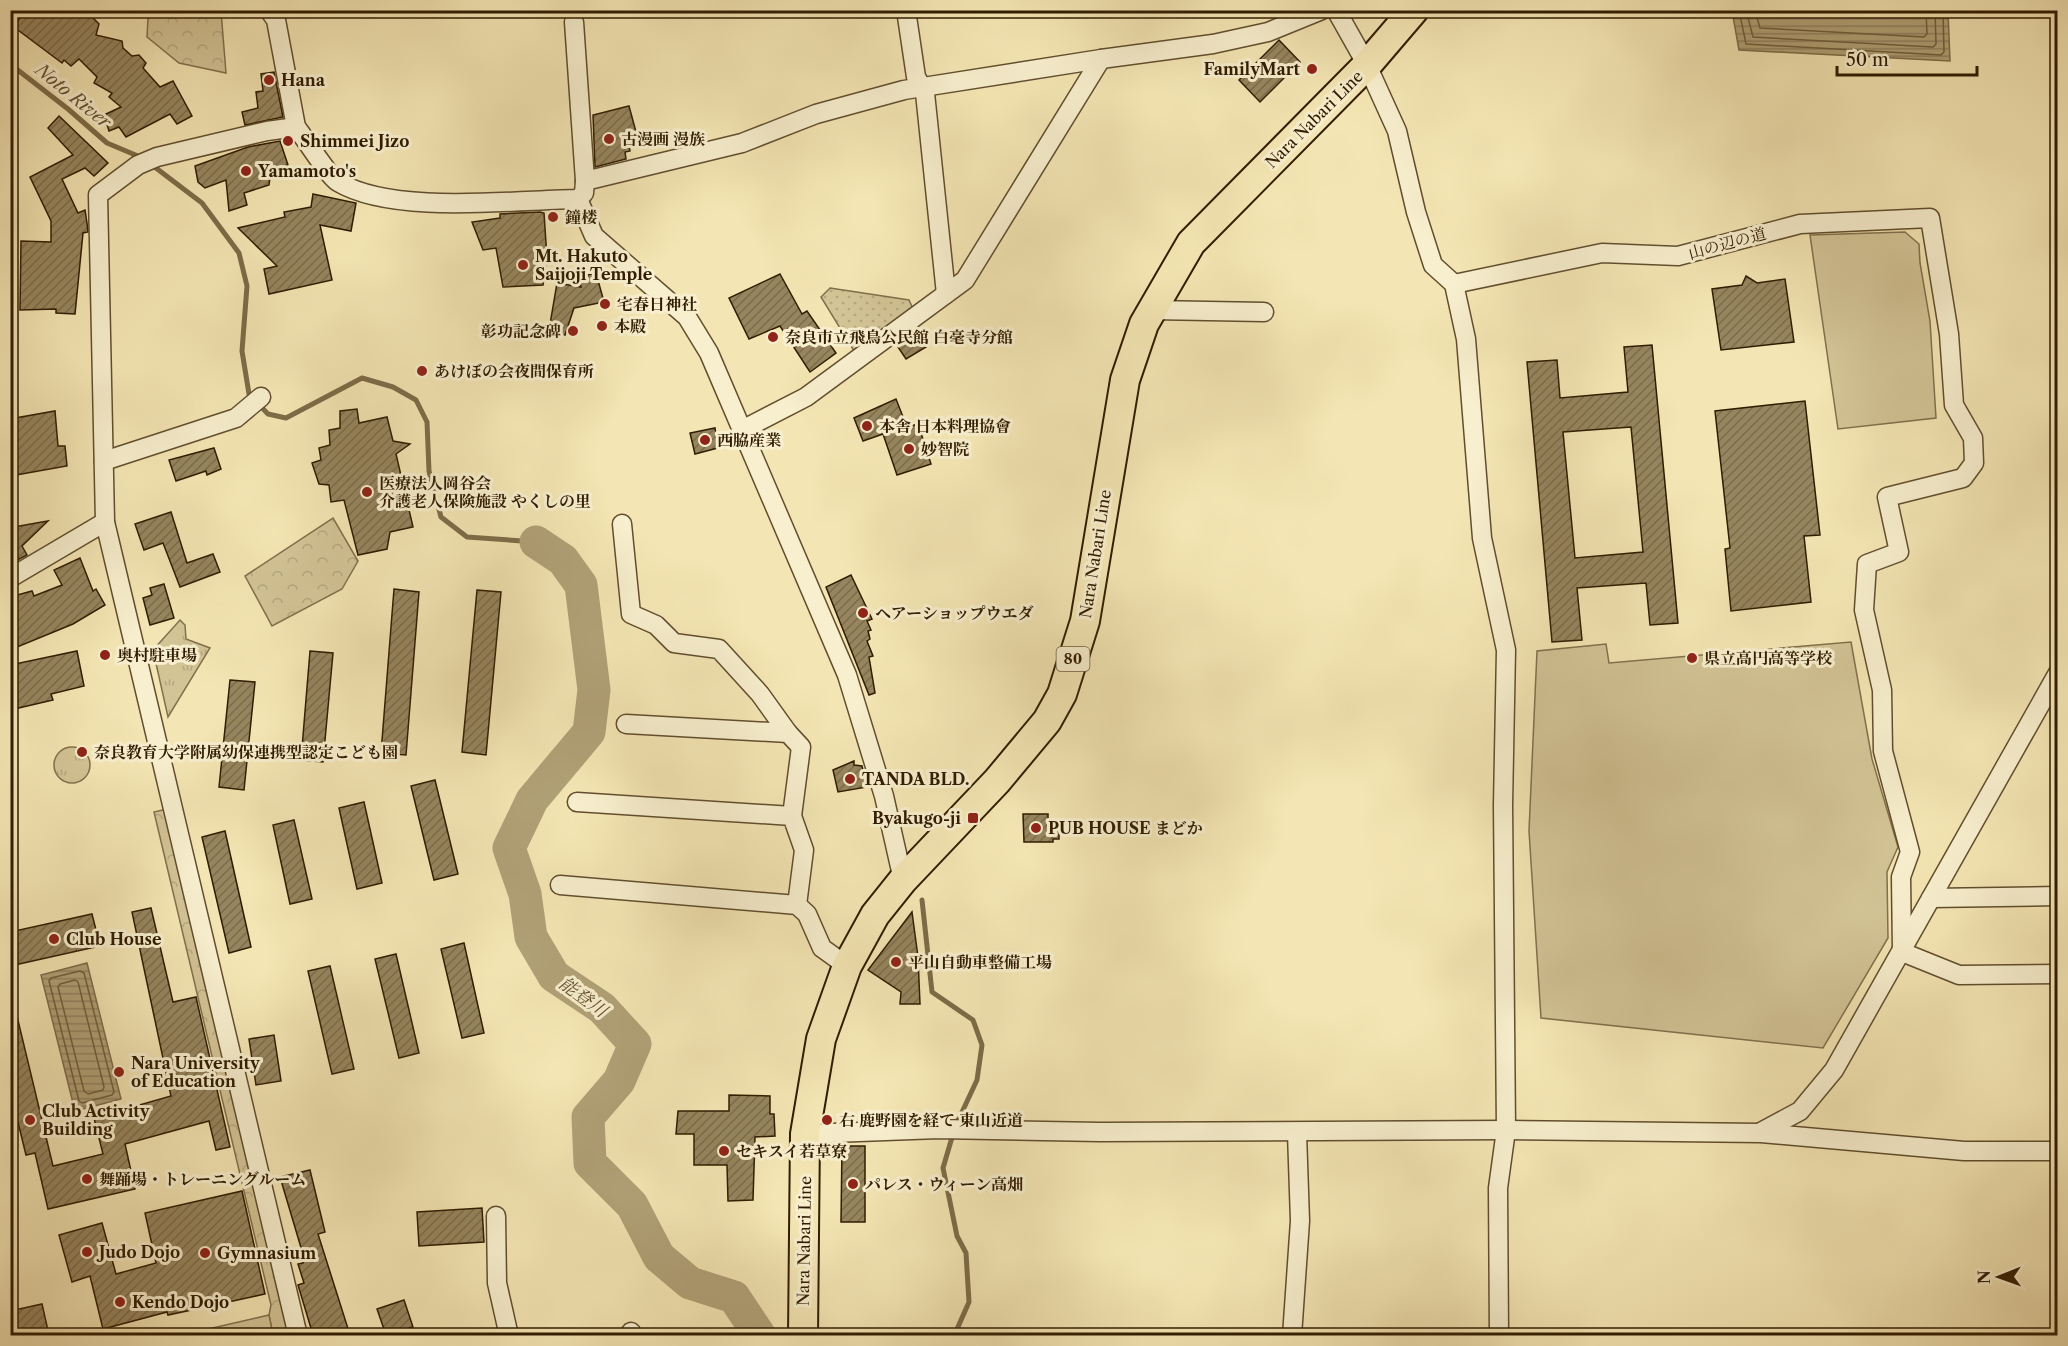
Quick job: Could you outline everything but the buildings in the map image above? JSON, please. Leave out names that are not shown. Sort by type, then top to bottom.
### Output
[{"type":"main road","name":"Nara Nabari Line","points":[[803,1335],[805,1134],[820,1039],[847,966],[874,915],[903,880],[997,781],[1047,721],[1062,694],[1085,621],[1125,380],[1144,324],[1191,243],[1367,65],[1414,10]]},
{"type":"street","points":[[269,10],[276,20],[296,128],[336,182],[382,198],[455,204],[578,200],[584,193],[582,106],[574,22]]},
{"type":"street","points":[[906,10],[916,77],[922,87],[936,186],[946,294]]},
{"type":"street","points":[[585,181],[742,143],[816,114],[922,87],[1213,44],[1268,32],[1322,10]]},
{"type":"street","points":[[1336,10],[1367,65],[1397,131],[1416,212],[1433,265],[1454,284],[1466,339],[1482,538],[1506,650],[1503,805],[1506,1130],[1498,1188],[1499,1335]]},
{"type":"street","points":[[742,430],[806,397],[965,280],[1101,59]]},
{"type":"street","points":[[296,128],[267,131],[157,157],[138,165],[98,195],[105,522],[298,1335]]},
{"type":"street","points":[[578,200],[594,236],[687,317],[709,353],[847,675],[884,796],[903,880]]},
{"type":"street","name":"山の辺の道","points":[[1454,284],[1602,253],[1678,256],[1800,224],[1930,218],[1949,334],[1953,405],[1973,438],[1974,463],[1963,478],[1887,497],[1899,552],[1867,564],[1864,610],[1882,690],[1884,751],[1910,852],[1901,877],[1902,951]]},
{"type":"street","points":[[1152,310],[1264,312]]},
{"type":"street","points":[[104,461],[236,418],[261,397]]},
{"type":"street","points":[[10,578],[105,522]]},
{"type":"street","points":[[621,524],[632,614],[656,625],[674,643],[719,649],[760,694],[801,747],[792,816],[804,850],[797,905]]},
{"type":"street","points":[[1761,1132],[1800,1111],[1834,1070],[2058,673]]},
{"type":"street","points":[[626,724],[789,733]]},
{"type":"street","points":[[577,801],[792,816]]},
{"type":"street","points":[[560,885],[797,905],[807,914],[822,948],[847,966]]},
{"type":"street","points":[[1931,898],[2058,896]]},
{"type":"street","points":[[1902,951],[1959,975],[2058,974]]},
{"type":"street","points":[[805,1134],[939,1129],[1298,1133],[1506,1130],[1761,1132],[1964,1151],[2058,1151]]},
{"type":"street","points":[[1292,1335],[1300,1221],[1298,1133]]},
{"type":"street","points":[[496,1216],[497,1283],[509,1335]]},
{"type":"green space","points":[[170,11],[221,11],[226,73],[179,63],[147,37],[148,18]]},
{"type":"green space","points":[[1905,232],[1919,244],[1930,321],[1936,418],[1838,429],[1810,235]]},
{"type":"green space","points":[[830,288],[909,300],[913,309],[854,351],[821,297]]},
{"type":"green space","points":[[333,518],[358,561],[342,589],[272,626],[245,576]]},
{"type":"green space","points":[[180,620],[185,625],[186,639],[210,648],[168,717],[153,650]]},
{"type":"green space","points":[[1851,642],[1872,759],[1898,847],[1887,872],[1888,938],[1823,1048],[1541,1018],[1529,831],[1537,651],[1606,644],[1609,663]]},
{"type":"green space","points":[[72,747],[85,752],[90,765],[85,778],[72,783],[59,778],[54,765],[59,752]]},
{"type":"green space","points":[[167,809],[290,1335],[273,1335],[269,1315],[271,1305],[154,812]]},
{"type":"green space","points":[[269,1315],[273,1335],[182,1335]]},
{"type":"water","points":[[1732,11],[1948,11],[1950,61],[1739,50]]},
{"type":"water","points":[[87,963],[121,1099],[75,1111],[41,975]]},
{"type":"waterway","name":"Noto River","points":[[10,64],[107,143],[145,159]]},
{"type":"waterway","name":"Noto River","points":[[152,165],[202,203],[239,253],[247,286],[242,351],[249,394],[268,414],[286,418],[362,378],[393,387],[416,400],[427,422],[429,471],[441,517],[467,537],[536,542]]},
{"type":"waterway","name":"能登川","points":[[536,542],[563,560],[581,585],[594,690],[589,732],[532,800],[509,848],[525,894],[531,937],[554,976],[602,1008],[635,1044],[619,1081],[588,1117],[590,1163],[632,1205],[659,1257],[690,1283],[734,1297],[760,1336]]},
{"type":"waterway","points":[[922,900],[932,992],[973,1020],[982,1045],[977,1080],[956,1125]]},
{"type":"waterway","points":[[953,1134],[943,1168],[957,1236],[966,1253],[969,1302],[954,1336]]},
{"type":"place","name":"FamilyMart","points":[[1312,69]]},
{"type":"place","name":"Hana","points":[[269,80]]},
{"type":"place","name":"古漫画 漫族","points":[[609,139]]},
{"type":"place","name":"Shimmei Jizo","points":[[288,141]]},
{"type":"place","name":"Yamamoto's","points":[[246,171]]},
{"type":"place","name":"鐘楼","points":[[553,217]]},
{"type":"place","name":"Mt. Hakuto Saijoji Temple","points":[[523,265]]},
{"type":"place","name":"宅春日神社","points":[[605,304]]},
{"type":"place","name":"本殿","points":[[602,326]]},
{"type":"place","name":"彰功記念碑","points":[[573,331]]},
{"type":"place","name":"奈良市立飛鳥公民館 白毫寺分館","points":[[773,337]]},
{"type":"place","name":"あけぼの会夜間保育所","points":[[422,371]]},
{"type":"place","name":"本舎 日本料理協會","points":[[867,426]]},
{"type":"place","name":"西脇産業","points":[[705,440]]},
{"type":"place","name":"妙智院","points":[[909,449]]},
{"type":"place","name":"医療法人岡谷会 介護老人保険施設 やくしの里","points":[[367,492]]},
{"type":"place","name":"ヘアーショップウエダ","points":[[863,613]]},
{"type":"place","name":"奥村駐車場","points":[[105,655]]},
{"type":"place","name":"県立高円高等学校","points":[[1692,658]]},
{"type":"place","name":"奈良教育大学附属幼保連携型認定こども園","points":[[82,752]]},
{"type":"place","name":"TANDA BLD.","points":[[850,779]]},
{"type":"place","name":"Byakugo-ji","points":[[973,818]]},
{"type":"place","name":"PUB HOUSE まどか","points":[[1036,828]]},
{"type":"place","name":"Club House","points":[[54,939]]},
{"type":"place","name":"平山自動車整備工場","points":[[896,962]]},
{"type":"place","name":"Nara University of Education","points":[[119,1072]]},
{"type":"place","name":"Club Activity Building","points":[[30,1120]]},
{"type":"place","name":"右 鹿野園を経て 東山近道","points":[[827,1120]]},
{"type":"place","name":"セキスイ若草寮","points":[[724,1151]]},
{"type":"place","name":"舞踊場・トレーニングルーム","points":[[87,1179]]},
{"type":"place","name":"パレス・ウィーン高畑","points":[[853,1184]]},
{"type":"place","name":"Judo Dojo","points":[[87,1252]]},
{"type":"place","name":"Gymnasium","points":[[205,1253]]},
{"type":"place","name":"Kendo Dojo","points":[[120,1302]]}]
